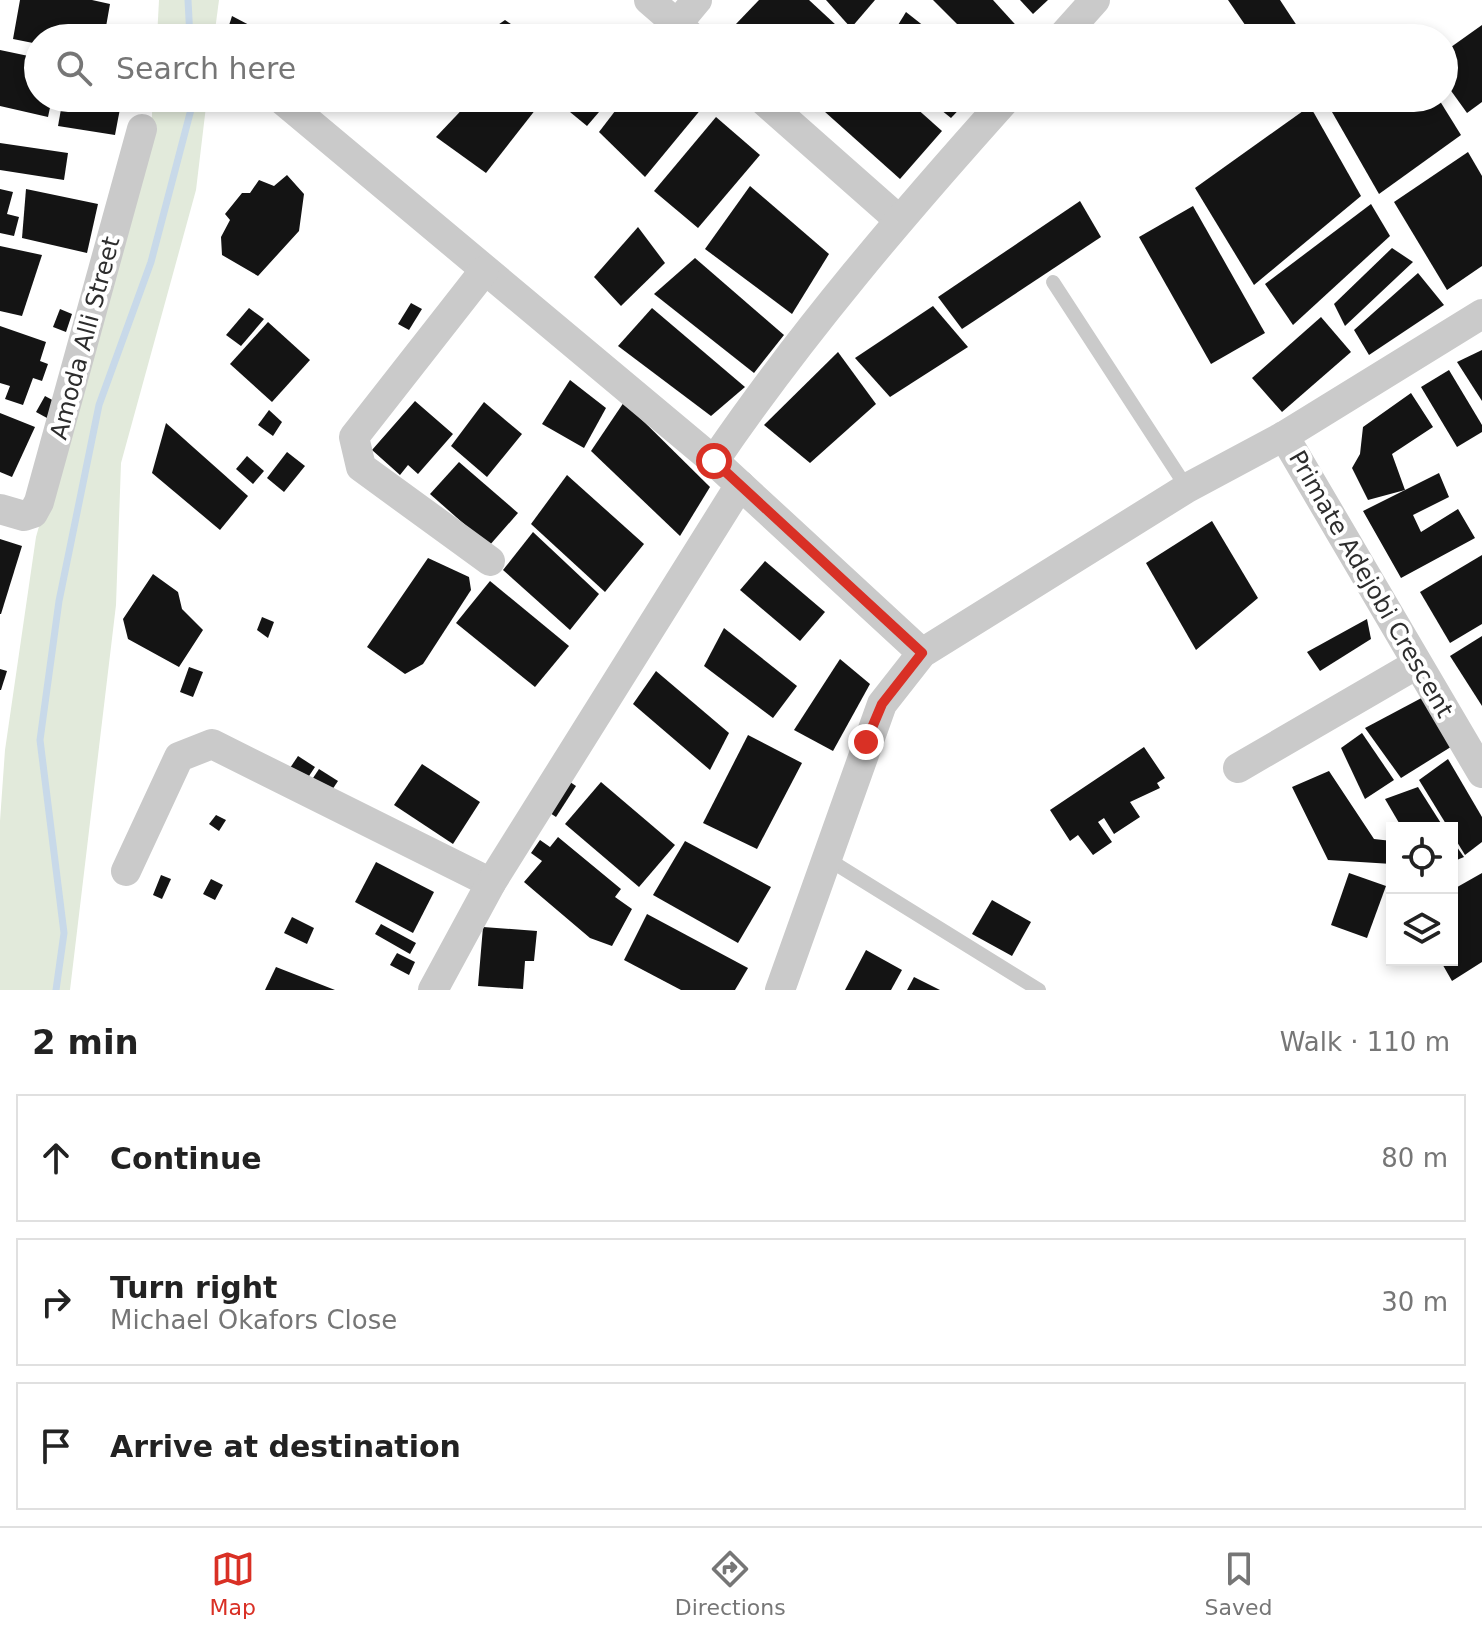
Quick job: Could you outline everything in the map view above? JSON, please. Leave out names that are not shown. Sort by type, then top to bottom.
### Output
[{"type":"street","points":[[649,0],[677,24]]},
{"type":"street","points":[[688,24],[697,0]]},
{"type":"street","points":[[1074,24],[1095,0]]},
{"type":"street","points":[[297,112],[714,461],[922,653]]},
{"type":"street","points":[[777,112],[898,219]]},
{"type":"street","points":[[714,461],[758,396],[898,219],[994,112]]},
{"type":"street","name":"Amoda Alli Street","points":[[0,509],[24,516],[33,513],[39,502],[142,129]]},
{"type":"street","points":[[484,271],[354,437],[361,467],[490,561]]},
{"type":"street","points":[[780,990],[882,704],[922,653],[1187,488],[1284,436],[1482,314]]},
{"type":"street","name":"Primate Adejobi Crescent","points":[[1284,436],[1482,773]]},
{"type":"street","points":[[433,990],[491,883],[740,485]]},
{"type":"street","points":[[1238,768],[1417,664]]},
{"type":"street","points":[[126,871],[179,757],[212,744],[491,883]]},
{"type":"lane","points":[[1053,282],[1187,488]]},
{"type":"lane","points":[[826,857],[1039,990]]},
{"type":"green space","points":[[159,0],[219,0],[216,24],[158,24]]},
{"type":"green space","points":[[152,112],[205,112],[196,190],[121,463],[116,605],[70,990],[0,990],[0,821],[5,750],[36,537],[151,130]]},
{"type":"building","points":[[20,0],[92,0],[110,4],[106,24],[24,24],[24,41],[13,39]]},
{"type":"building","points":[[759,0],[809,0],[835,24],[736,24]]},
{"type":"building","points":[[826,0],[875,0],[854,24],[847,24]]},
{"type":"building","points":[[933,0],[993,0],[1015,24],[957,24]]},
{"type":"building","points":[[1020,0],[1048,0],[1033,14]]},
{"type":"building","points":[[1228,0],[1280,0],[1296,24],[1244,24]]},
{"type":"building","points":[[906,12],[921,24],[899,24]]},
{"type":"building","points":[[232,16],[247,24],[229,24]]},
{"type":"building","points":[[1482,25],[1482,102],[1467,113],[1458,100],[1458,42]]},
{"type":"building","points":[[0,50],[24,55],[24,112],[0,106]]},
{"type":"building","points":[[26,112],[49,112],[48,117]]},
{"type":"building","points":[[60,112],[119,112],[115,135],[58,126]]},
{"type":"building","points":[[460,112],[534,112],[486,173],[436,137]]},
{"type":"building","points":[[570,112],[599,112],[587,126]]},
{"type":"building","points":[[614,112],[699,112],[645,177],[599,132]]},
{"type":"building","points":[[825,112],[921,112],[942,131],[900,179]]},
{"type":"building","points":[[1302,112],[1313,112],[1361,196],[1254,285],[1195,188]]},
{"type":"building","points":[[1332,112],[1447,112],[1461,135],[1379,194]]},
{"type":"building","points":[[716,117],[760,155],[698,228],[654,191]]},
{"type":"building","points":[[0,143],[68,153],[64,180],[0,170]]},
{"type":"building","points":[[1468,152],[1482,176],[1482,266],[1447,290],[1394,202]]},
{"type":"building","points":[[287,175],[304,194],[299,231],[258,276],[222,255],[221,237],[230,220],[225,214],[242,193],[250,193],[259,180],[274,186]]},
{"type":"building","points":[[750,186],[829,254],[792,314],[705,249]]},
{"type":"building","points":[[0,189],[13,192],[7,214],[19,217],[14,236],[0,233]]},
{"type":"building","points":[[26,189],[98,204],[87,253],[22,238]]},
{"type":"building","points":[[1080,201],[1101,237],[962,329],[938,297]]},
{"type":"building","points":[[1371,204],[1390,236],[1293,325],[1265,284]]},
{"type":"building","points":[[1193,206],[1265,333],[1211,364],[1139,237]]},
{"type":"building","points":[[638,227],[665,263],[621,306],[594,277]]},
{"type":"building","points":[[0,246],[42,255],[22,316],[0,311]]},
{"type":"building","points":[[1392,248],[1413,262],[1345,326],[1334,304]]},
{"type":"building","points":[[695,258],[784,335],[754,373],[654,294]]},
{"type":"building","points":[[1418,273],[1444,305],[1369,355],[1354,330]]},
{"type":"building","points":[[411,303],[422,309],[409,330],[398,324]]},
{"type":"building","points":[[933,306],[968,347],[890,397],[855,358]]},
{"type":"building","points":[[249,308],[264,319],[241,346],[226,335]]},
{"type":"building","points":[[652,308],[745,387],[711,416],[618,346]]},
{"type":"building","points":[[60,309],[72,314],[66,332],[53,327]]},
{"type":"building","points":[[1321,317],[1351,352],[1282,412],[1252,378]]},
{"type":"building","points":[[268,322],[310,360],[272,402],[230,364]]},
{"type":"building","points":[[0,326],[46,342],[40,361],[48,364],[42,381],[33,378],[23,405],[5,399],[10,386],[0,383]]},
{"type":"building","points":[[1482,350],[1482,401],[1457,362]]},
{"type":"building","points":[[838,352],[876,404],[810,463],[764,425]]},
{"type":"building","points":[[1449,370],[1482,425],[1482,432],[1457,447],[1421,387]]},
{"type":"building","points":[[570,380],[606,408],[584,448],[542,424]]},
{"type":"building","points":[[1411,393],[1433,427],[1392,454],[1405,490],[1368,500],[1352,468],[1360,454],[1363,427]]},
{"type":"building","points":[[45,396],[56,402],[47,418],[36,412]]},
{"type":"building","points":[[415,401],[453,434],[418,474],[408,465],[400,475],[372,450]]},
{"type":"building","points":[[484,402],[522,434],[487,477],[451,446]]},
{"type":"building","points":[[624,402],[710,487],[680,536],[591,451]]},
{"type":"building","points":[[269,410],[282,422],[273,436],[258,425]]},
{"type":"building","points":[[0,413],[35,427],[12,477],[0,472]]},
{"type":"building","points":[[166,423],[248,496],[220,530],[152,473]]},
{"type":"building","points":[[287,452],[305,466],[284,492],[267,478]]},
{"type":"building","points":[[247,456],[264,471],[253,484],[236,469]]},
{"type":"building","points":[[459,462],[518,513],[489,546],[430,494]]},
{"type":"building","points":[[1439,473],[1449,497],[1413,515],[1421,532],[1458,509],[1475,538],[1401,578],[1363,511]]},
{"type":"building","points":[[567,475],[644,544],[605,592],[531,524]]},
{"type":"building","points":[[1212,521],[1258,598],[1196,650],[1146,563]]},
{"type":"building","points":[[533,532],[599,594],[570,630],[503,570]]},
{"type":"building","points":[[0,539],[22,546],[1,614],[0,614]]},
{"type":"building","points":[[1482,555],[1482,624],[1450,643],[1420,592]]},
{"type":"building","points":[[428,558],[469,577],[471,590],[423,664],[405,674],[367,647]]},
{"type":"building","points":[[765,561],[825,612],[800,641],[740,590]]},
{"type":"building","points":[[153,574],[178,592],[182,609],[203,630],[179,667],[128,639],[123,619]]},
{"type":"building","points":[[490,581],[569,646],[535,687],[456,623]]},
{"type":"building","points":[[262,617],[274,622],[268,638],[257,630]]},
{"type":"building","points":[[1367,619],[1371,639],[1320,671],[1307,652]]},
{"type":"building","points":[[724,628],[797,686],[773,718],[704,666]]},
{"type":"building","points":[[1482,636],[1482,706],[1450,656]]},
{"type":"building","points":[[840,659],[870,684],[833,751],[794,730]]},
{"type":"building","points":[[189,667],[203,672],[193,697],[180,692]]},
{"type":"building","points":[[0,669],[7,671],[1,690],[0,690]]},
{"type":"building","points":[[656,671],[729,733],[710,770],[633,704]]},
{"type":"building","points":[[1429,694],[1454,745],[1401,778],[1365,728]]},
{"type":"building","points":[[1362,733],[1394,780],[1365,799],[1341,748]]},
{"type":"building","points":[[748,735],[802,763],[757,849],[703,823]]},
{"type":"building","points":[[1144,747],[1165,778],[1157,783],[1160,788],[1130,802],[1140,817],[1114,834],[1104,818],[1098,822],[1112,842],[1093,855],[1078,835],[1070,841],[1050,810]]},
{"type":"building","points":[[298,756],[315,767],[307,779],[290,768]]},
{"type":"building","points":[[1448,759],[1482,817],[1482,842],[1465,855],[1458,844],[1458,822],[1445,822],[1419,780]]},
{"type":"building","points":[[422,764],[480,802],[453,844],[394,805]]},
{"type":"building","points":[[319,769],[338,781],[330,793],[311,781]]},
{"type":"building","points":[[1329,771],[1374,839],[1386,840],[1386,864],[1328,860],[1292,787]]},
{"type":"building","points":[[567,780],[576,786],[556,817],[547,811]]},
{"type":"building","points":[[601,782],[675,845],[639,887],[565,824]]},
{"type":"building","points":[[1418,787],[1440,822],[1398,822],[1385,799]]},
{"type":"building","points":[[216,815],[226,820],[219,831],[209,824]]},
{"type":"building","points":[[558,837],[621,889],[615,897],[632,909],[612,946],[590,938],[524,882],[542,861],[531,853],[540,840],[550,847]]},
{"type":"building","points":[[685,841],[771,887],[738,943],[653,895]]},
{"type":"building","points":[[376,862],[434,892],[413,933],[355,902]]},
{"type":"building","points":[[1349,873],[1386,886],[1367,938],[1331,925]]},
{"type":"building","points":[[1482,873],[1482,962],[1452,981],[1443,966],[1458,966],[1458,887]]},
{"type":"building","points":[[161,875],[171,879],[162,899],[153,895]]},
{"type":"building","points":[[211,879],[223,885],[215,900],[203,894]]},
{"type":"building","points":[[992,900],[1031,922],[1012,956],[972,934]]},
{"type":"building","points":[[647,914],[748,968],[735,990],[681,990],[624,960]]},
{"type":"building","points":[[292,917],[314,928],[307,944],[284,933]]},
{"type":"building","points":[[381,924],[416,943],[410,954],[375,934]]},
{"type":"building","points":[[483,927],[537,931],[534,961],[525,961],[523,989],[478,986]]},
{"type":"building","points":[[866,950],[902,970],[891,990],[845,990]]},
{"type":"building","points":[[397,953],[415,962],[409,975],[390,965]]},
{"type":"building","points":[[276,967],[335,990],[265,990]]},
{"type":"building","points":[[914,977],[940,990],[907,990]]},
{"type":"waterway","points":[[188,0],[189,24]]},
{"type":"waterway","points":[[56,990],[64,933],[40,740],[59,601],[99,405],[151,262],[190,112]]},
{"type":"route","points":[[714,461],[922,653],[882,704],[866,742]]}]
